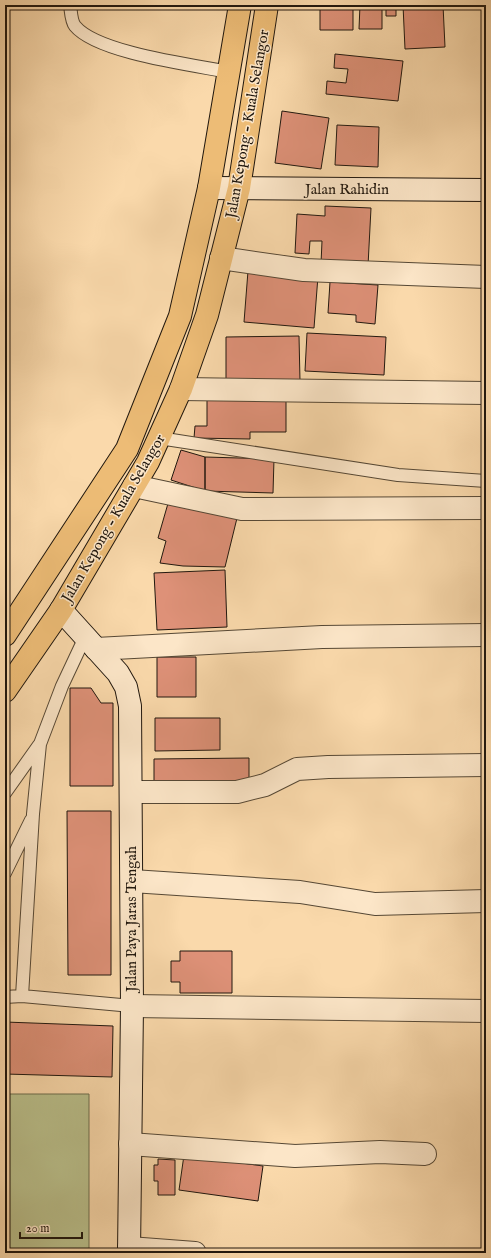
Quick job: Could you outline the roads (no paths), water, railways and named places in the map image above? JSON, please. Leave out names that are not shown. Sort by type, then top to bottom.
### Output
[{"type":"highway","name":"Jalan Kepong - Kuala Selangor","points":[[5,635],[127,449],[180,316],[209,188],[240,5]]},
{"type":"highway","name":"Jalan Kepong - Kuala Selangor","points":[[5,691],[61,610],[134,486],[148,462],[182,389],[207,315],[239,188],[266,5]]},
{"type":"street","name":"Jalan Rahidin","points":[[209,188],[486,190]]},
{"type":"street","points":[[221,258],[304,270],[486,277]]},
{"type":"street","points":[[182,389],[486,393]]},
{"type":"street","points":[[134,486],[242,509],[486,508]]},
{"type":"street","name":"Jalan Paya Jaras Tengah","points":[[61,610],[118,673],[126,687],[130,706],[132,1006],[129,1250]]},
{"type":"street","points":[[90,643],[322,636],[486,634]]},
{"type":"street","points":[[131,792],[237,792],[265,786],[297,769],[328,766],[486,765]]},
{"type":"street","points":[[132,881],[300,892],[375,904],[486,901]]},
{"type":"street","points":[[132,1006],[486,1011]]},
{"type":"street","points":[[130,1144],[295,1156],[380,1152],[426,1154]]},
{"type":"street","points":[[129,1250],[195,1253]]},
{"type":"lane","points":[[70,5],[74,25],[93,40],[126,51],[229,72]]},
{"type":"lane","points":[[159,438],[398,475],[486,481]]},
{"type":"lane","points":[[5,793],[40,744],[62,686],[90,643]]},
{"type":"lane","points":[[22,996],[33,814],[40,744]]},
{"type":"lane","points":[[5,873],[33,814]]},
{"type":"lane","points":[[5,997],[22,996],[132,1006]]}]
